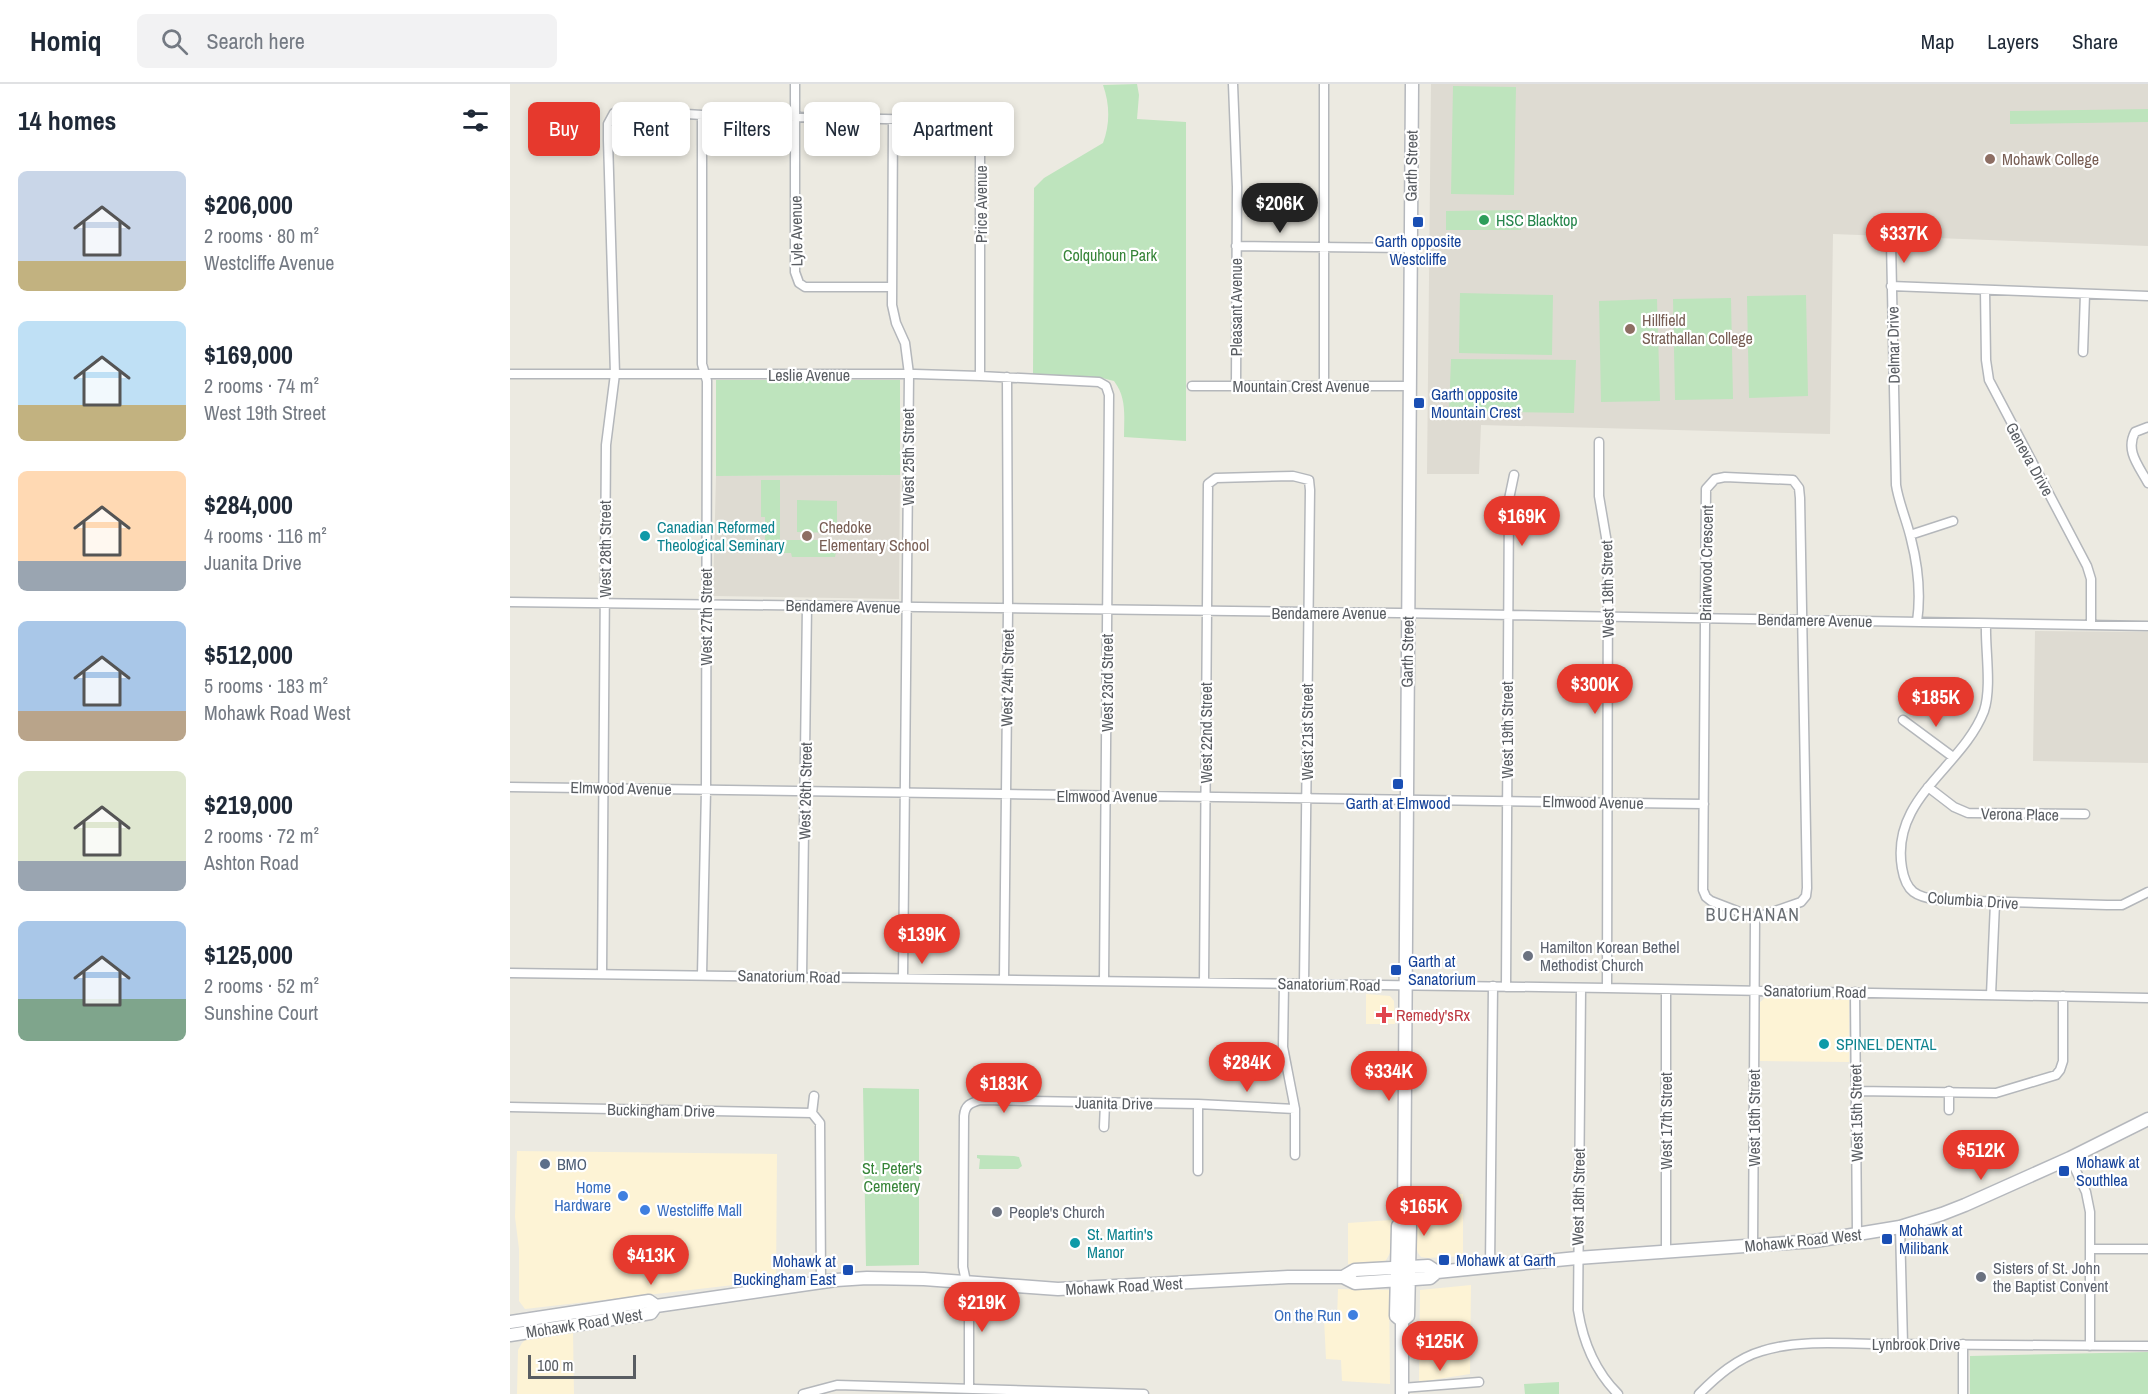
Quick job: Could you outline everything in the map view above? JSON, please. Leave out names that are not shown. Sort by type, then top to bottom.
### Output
[{"type":"main road","name":"Garth Street","points":[[1402,1391],[1402,1321],[1408,1316],[1398,1226],[1404,1219],[1412,84]]},
{"type":"main road","name":"Mohawk Road West","points":[[510,1335],[651,1312],[656,1306],[821,1282],[886,1277],[1058,1289],[1288,1277],[1343,1277],[1355,1270],[1430,1278],[1437,1272],[1577,1258],[1815,1241],[1900,1227],[1942,1214],[2070,1158],[2148,1119]]},
{"type":"main road","name":"Mohawk Road West","points":[[510,1322],[649,1301],[656,1306]]},
{"type":"main road","points":[[589,1321],[625,1310],[638,1303]]},
{"type":"street","name":"Lyle Avenue","points":[[795,84],[795,272],[799,283],[806,287],[892,287]]},
{"type":"street","name":"Pleasant Avenue","points":[[1233,84],[1237,188],[1236,386]]},
{"type":"street","points":[[1324,84],[1324,386]]},
{"type":"street","name":"Price Avenue","points":[[608,124],[614,113],[623,110],[702,116]]},
{"type":"street","name":"Price Avenue","points":[[795,116],[892,118]]},
{"type":"street","name":"West 28th Street","points":[[602,974],[606,446],[615,375],[608,124]]},
{"type":"street","name":"West 27th Street","points":[[702,156],[702,364],[706,381],[706,790],[702,975]]},
{"type":"street","name":"West 25th Street","points":[[893,156],[892,306],[896,323],[905,343],[909,374],[903,978]]},
{"type":"street","name":"Price Avenue","points":[[980,376],[982,156]]},
{"type":"street","points":[[1891,241],[1892,286]]},
{"type":"street","points":[[1236,246],[1410,248]]},
{"type":"street","name":"Delmar Drive","points":[[1917,622],[1919,582],[1910,535],[1896,485],[1892,286],[2148,296]]},
{"type":"street","name":"Geneva Drive","points":[[1985,290],[1986,360],[1989,380],[2087,566],[2091,579],[2091,624]]},
{"type":"street","points":[[2083,352],[2085,294]]},
{"type":"street","name":"Leslie Avenue","points":[[510,375],[909,374],[1099,382],[1106,386]]},
{"type":"street","name":"West 24th Street","points":[[1004,980],[1008,609],[1007,377]]},
{"type":"street","name":"West 23rd Street","points":[[1104,981],[1109,395],[1106,386]]},
{"type":"street","name":"Mountain Crest Avenue","points":[[1192,386],[1410,386]]},
{"type":"street","points":[[2148,427],[2135,432],[2131,446],[2134,458],[2148,483]]},
{"type":"street","name":"West 18th Street","points":[[1599,442],[1599,496],[1608,549],[1607,988]]},
{"type":"street","name":"West 19th Street","points":[[1506,987],[1509,499],[1514,475]]},
{"type":"street","name":"West 21st Street","points":[[1208,484],[1216,477],[1293,476],[1309,480],[1305,984]]},
{"type":"street","name":"Briarwood Crescent","points":[[1725,477],[1785,478],[1793,480],[1799,488],[1803,620],[1806,896],[1801,902],[1755,918],[1711,901],[1703,891],[1706,489],[1715,479],[1725,477]]},
{"type":"street","name":"West 22nd Street","points":[[1204,982],[1208,484]]},
{"type":"street","points":[[1910,535],[1953,521]]},
{"type":"street","name":"Bendamere Avenue","points":[[510,602],[1408,613],[2148,626]]},
{"type":"street","name":"West 26th Street","points":[[802,977],[807,605]]},
{"type":"street","name":"Columbia Drive","points":[[1986,624],[1985,708],[1976,728],[1908,815],[1903,828],[1900,860],[1903,878],[1912,891],[1923,897],[1995,903],[2122,905],[2148,892]]},
{"type":"street","points":[[1903,720],[1953,757]]},
{"type":"street","name":"Elmwood Avenue","points":[[510,787],[1704,804]]},
{"type":"street","name":"Verona Place","points":[[1928,787],[1954,807],[1968,813],[2085,814]]},
{"type":"street","points":[[1991,995],[1995,903]]},
{"type":"street","points":[[1754,990],[1755,918]]},
{"type":"street","name":"Sanatorium Road","points":[[510,973],[1754,990],[2148,999]]},
{"type":"street","points":[[1284,983],[1283,1047],[1295,1108],[1295,1155]]},
{"type":"street","points":[[1490,1267],[1493,986]]},
{"type":"street","name":"West 18th Street","points":[[1581,988],[1578,1310],[1589,1351],[1599,1371],[1618,1394]]},
{"type":"street","name":"West 17th Street","points":[[1666,990],[1666,1252]]},
{"type":"street","name":"West 16th Street","points":[[1753,1246],[1754,990]]},
{"type":"street","name":"West 15th Street","points":[[1855,992],[1857,1234]]},
{"type":"street","points":[[1856,1091],[1996,1093],[2056,1075],[2060,1071],[2062,1061],[2063,996]]},
{"type":"street","points":[[1949,1091],[1949,1110]]},
{"type":"street","points":[[814,1095],[812,1113],[820,1123],[821,1282]]},
{"type":"street","name":"Juanita Drive","points":[[964,1282],[965,1109],[971,1102],[981,1100],[1198,1104],[1295,1108]]},
{"type":"street","points":[[1104,1127],[1105,1103]]},
{"type":"street","points":[[1198,1104],[1198,1171]]},
{"type":"street","name":"Buckingham Drive","points":[[510,1107],[812,1113]]},
{"type":"street","points":[[2070,1158],[2089,1201],[2090,1346]]},
{"type":"street","points":[[1900,1227],[1903,1344]]},
{"type":"street","points":[[2090,1249],[2148,1249]]},
{"type":"street","points":[[964,1282],[969,1296],[969,1388]]},
{"type":"street","name":"Lynbrook Drive","points":[[1699,1394],[1715,1378],[1744,1358],[1775,1347],[1804,1344],[2148,1346]]},
{"type":"street","points":[[1963,1344],[1963,1394]]},
{"type":"street","points":[[1402,1391],[1479,1382]]},
{"type":"street","points":[[803,1394],[837,1385],[919,1391],[969,1388],[1144,1394]]},
{"type":"shaded area","name":"Hillfield Strathallan College","points":[[1431,84],[2148,84],[2148,246],[1833,234],[1830,434],[1481,425],[1479,474],[1427,474]]},
{"type":"shaded area","name":"Chedoke Elementary School","points":[[900,475],[899,599],[713,596],[716,476]]},
{"type":"shaded area","points":[[2035,631],[2148,632],[2148,763],[2033,761]]},
{"type":"shaded area","points":[[1366,994],[1390,996],[1394,1001],[1395,1024],[1366,1024]]},
{"type":"shaded area","points":[[1765,998],[1849,1000],[1849,1062],[1760,1061],[1760,1002]]},
{"type":"shaded area","points":[[517,1151],[777,1154],[776,1280],[525,1309],[519,1301],[519,1249],[515,1217]]},
{"type":"shaded area","points":[[1415,1192],[1463,1194],[1463,1256],[1428,1258],[1421,1257],[1418,1253]]},
{"type":"shaded area","points":[[1391,1220],[1390,1253],[1385,1262],[1348,1264],[1348,1223]]},
{"type":"shaded area","points":[[1471,1285],[1470,1374],[1419,1382],[1420,1290]]},
{"type":"shaded area","points":[[1338,1289],[1389,1290],[1390,1384],[1342,1381],[1341,1360],[1326,1359],[1324,1319],[1337,1320]]},
{"type":"shaded area","points":[[573,1333],[574,1394],[517,1394],[518,1350],[522,1343],[525,1340]]},
{"type":"green space","name":"Colquhoun Park","points":[[1137,84],[1139,95],[1137,119],[1186,122],[1186,441],[1124,437],[1123,401],[1114,381],[1102,378],[1033,375],[1034,188],[1044,178],[1103,143],[1108,114],[1103,85]]},
{"type":"green space","points":[[1453,86],[1516,87],[1514,195],[1451,194]]},
{"type":"green space","points":[[2148,109],[2148,122],[2010,124],[2010,111]]},
{"type":"green space","name":"HSC Blacktop","points":[[1521,210],[1521,230],[1446,230],[1446,211]]},
{"type":"green space","points":[[1460,293],[1553,295],[1552,355],[1459,353]]},
{"type":"green space","points":[[1806,295],[1808,396],[1749,398],[1747,296]]},
{"type":"green space","points":[[1731,298],[1733,399],[1675,400],[1673,299]]},
{"type":"green space","points":[[1657,299],[1660,401],[1601,402],[1599,301]]},
{"type":"green space","points":[[1451,359],[1576,360],[1574,413],[1449,411]]},
{"type":"green space","points":[[716,380],[900,380],[900,475],[716,476]]},
{"type":"green space","points":[[761,480],[780,480],[780,540],[856,540],[856,552],[836,552],[835,557],[792,557],[791,553],[765,553],[765,517],[761,517]]},
{"type":"green space","points":[[797,500],[837,501],[837,533],[797,532]]},
{"type":"green space","name":"St. Peter's Cemetery","points":[[863,1088],[919,1089],[919,1265],[866,1266]]},
{"type":"green space","points":[[977,1155],[1019,1157],[1022,1166],[1018,1169],[979,1169],[980,1159]]},
{"type":"green space","points":[[2148,1352],[2148,1394],[1970,1394],[1970,1356]]},
{"type":"green space","points":[[1559,1382],[1559,1394],[1525,1394],[1524,1384]]},
{"type":"place","name":"Mohawk College","points":[[1990,159]]},
{"type":"place","name":"HSC Blacktop","points":[[1484,220]]},
{"type":"place","name":"Garth opposite Westcliffe","points":[[1418,222]]},
{"type":"place","name":"Hillfield Strathallan College","points":[[1630,329]]},
{"type":"place","name":"Garth opposite Mountain Crest","points":[[1419,403]]},
{"type":"place","name":"Canadian Reformed Theological Seminary","points":[[645,536]]},
{"type":"place","name":"Chedoke Elementary School","points":[[807,536]]},
{"type":"place","name":"Garth at Elmwood","points":[[1398,784]]},
{"type":"place","name":"Hamilton Korean Bethel Methodist Church","points":[[1528,956]]},
{"type":"place","name":"Garth at Sanatorium","points":[[1396,970]]},
{"type":"place","name":"Remedy'sRx","points":[[1384,1015]]},
{"type":"place","name":"SPINEL DENTAL","points":[[1824,1044]]},
{"type":"place","name":"BMO","points":[[545,1164]]},
{"type":"place","name":"Mohawk at Southlea","points":[[2064,1171]]},
{"type":"place","name":"Home Hardware","points":[[623,1196]]},
{"type":"place","name":"Westcliffe Mall","points":[[645,1210]]},
{"type":"place","name":"People's Church","points":[[997,1212]]},
{"type":"place","name":"Mohawk at Milibank","points":[[1887,1239]]},
{"type":"place","name":"St. Martin's Manor","points":[[1075,1243]]},
{"type":"place","name":"Mohawk at Garth","points":[[1444,1260]]},
{"type":"place","name":"Mohawk at Buckingham East","points":[[848,1270]]},
{"type":"place","name":"Sisters of St. John the Baptist Convent","points":[[1981,1277]]},
{"type":"place","name":"On the Run","points":[[1353,1315]]},
{"type":"district","name":"BUCHANAN","points":[[1753,915]]}]
